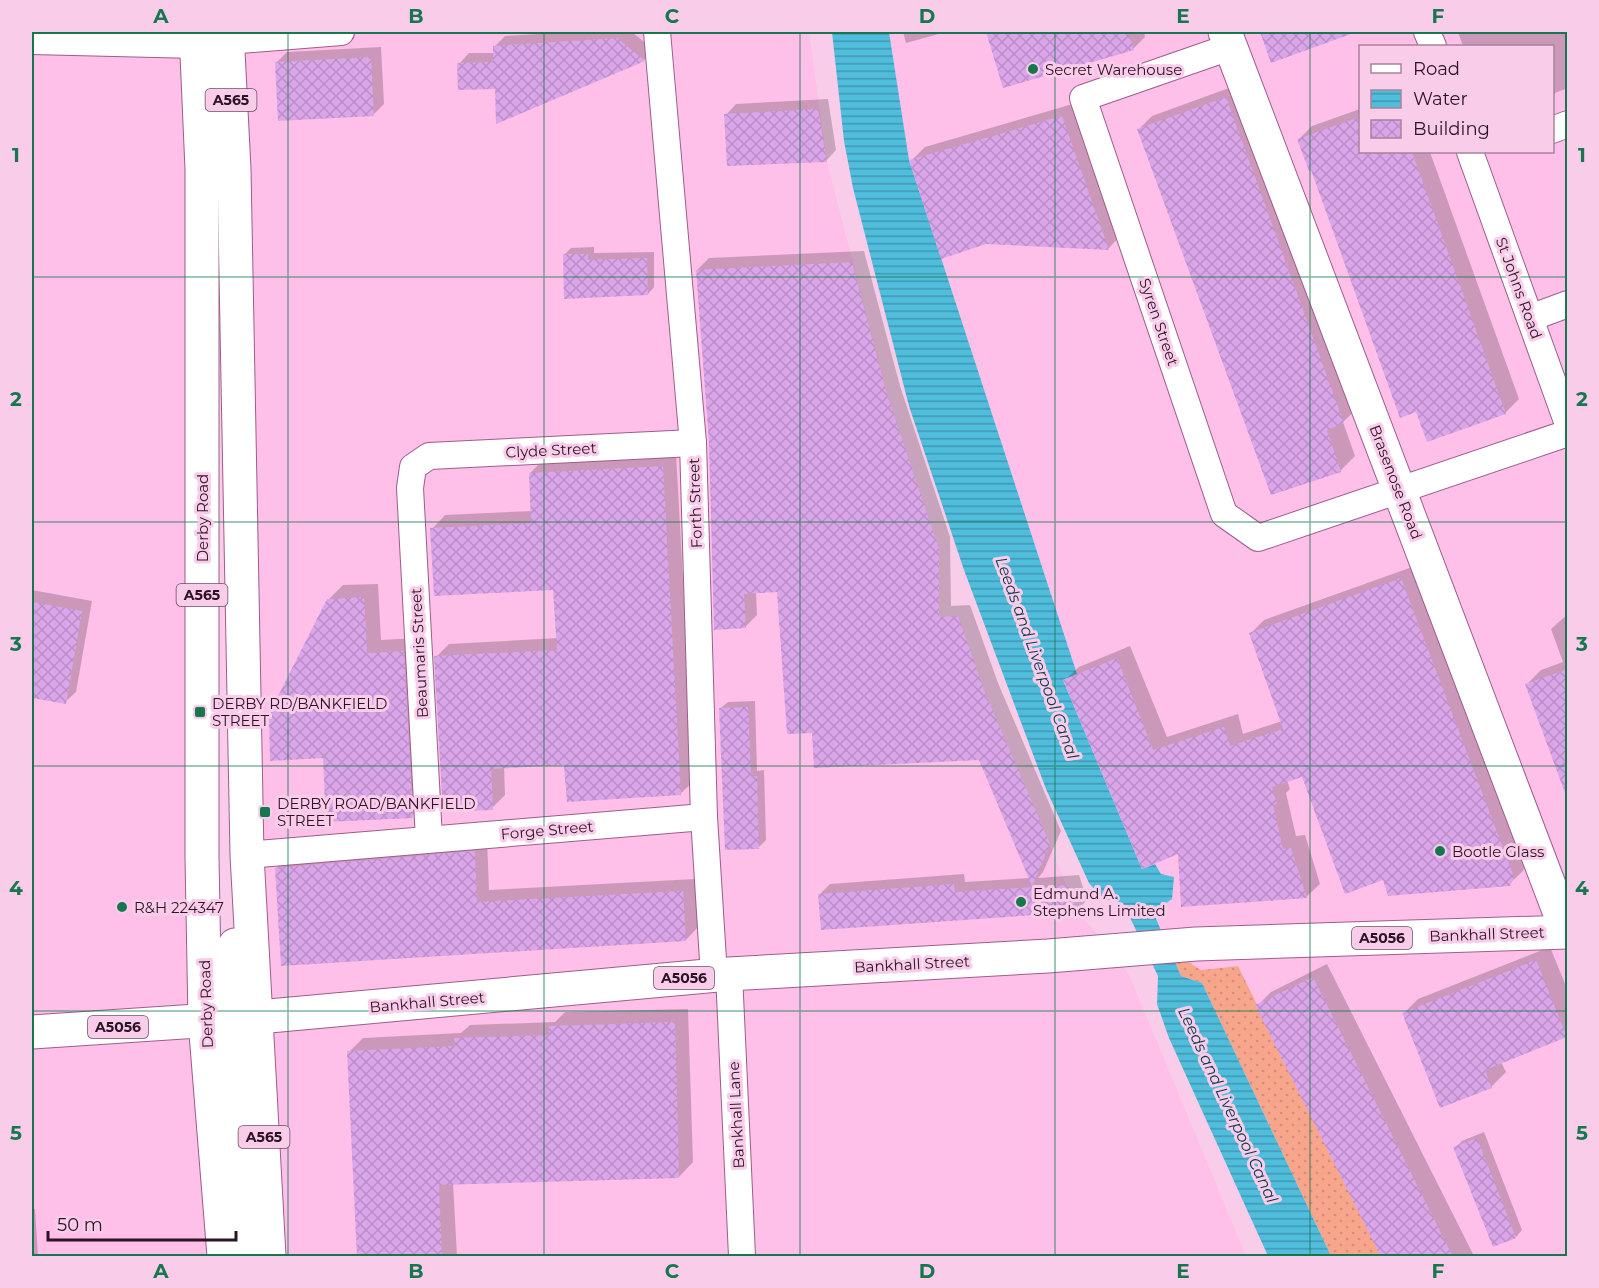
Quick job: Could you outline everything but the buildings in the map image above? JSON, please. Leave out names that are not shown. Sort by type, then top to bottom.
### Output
[{"type":"main road","name":"A565","points":[[212,37],[234,181],[247,855],[270,1257]]},
{"type":"main road","name":"Derby Road","points":[[212,37],[202,169],[202,857],[205,1021],[224,1257]]},
{"type":"main road","name":"Brasenose Road","points":[[1227,39],[1567,932]]},
{"type":"main road","points":[[205,1021],[226,1005],[235,983],[233,797],[245,744]]},
{"type":"main road","name":"Bankhall Street","points":[[258,1017],[721,975],[1196,944],[1567,932]]},
{"type":"main road","points":[[240,1257],[245,1242],[236,1048],[240,1030],[258,1017]]},
{"type":"main road","name":"A5056","points":[[32,1032],[258,1017]]},
{"type":"street","points":[[32,41],[341,32]]},
{"type":"street","name":"Forth Street","points":[[657,32],[693,443],[704,817],[721,975]]},
{"type":"street","name":"Syren Street","points":[[1227,39],[1083,98],[1224,514],[1258,538],[1400,492]]},
{"type":"street","name":"St Johns Road","points":[[1478,154],[1530,318],[1568,424]]},
{"type":"street","points":[[1530,318],[1568,304]]},
{"type":"street","points":[[1400,492],[1568,433]]},
{"type":"street","name":"Clyde Street","points":[[413,467],[429,456],[693,443]]},
{"type":"street","name":"Beaumaris Street","points":[[413,467],[410,488],[429,839]]},
{"type":"street","name":"Forge Street","points":[[247,855],[704,817]]},
{"type":"street","name":"Bankhall Lane","points":[[721,975],[742,1257]]},
{"type":"shaded area","points":[[32,32],[196,32],[205,1021],[257,1017],[227,32],[809,32],[827,162],[888,398],[939,549],[939,617],[958,616],[986,695],[1078,912],[1112,951],[1129,975],[1246,1256],[32,1256]]},
{"type":"shaded area","points":[[889,32],[1567,32],[1567,1256],[1381,1256],[1238,966],[1201,970],[1187,961],[1175,963],[1153,911],[1142,869],[1063,680],[1077,674],[909,160]]},
{"type":"shaded area","points":[[1187,961],[1201,970],[1238,966],[1381,1256],[1331,1256],[1202,983],[1181,976],[1175,963]]},
{"type":"water","name":"Leeds and Liverpool Canal","points":[[832,32],[889,32],[909,160],[1077,674],[1063,680],[1142,869],[1155,864],[1161,874],[1174,877],[1172,899],[1153,912],[1181,976],[1202,983],[1331,1256],[1268,1256],[1169,1038],[1157,1004],[1158,976],[1123,903],[1102,898],[1089,883],[1046,789],[964,570],[909,406],[853,188],[844,141]]},
{"type":"place","name":"Secret Warehouse","points":[[1033,69]]},
{"type":"place","name":"DERBY RD/BANKFIELD STREET","points":[[200,712]]},
{"type":"place","name":"DERBY ROAD/BANKFIELD STREET","points":[[265,812]]},
{"type":"place","name":"Bootle Glass","points":[[1440,851]]},
{"type":"place","name":"Edmund A. Stephens Limited","points":[[1021,902]]},
{"type":"place","name":"R&H 224347","points":[[122,907]]}]
